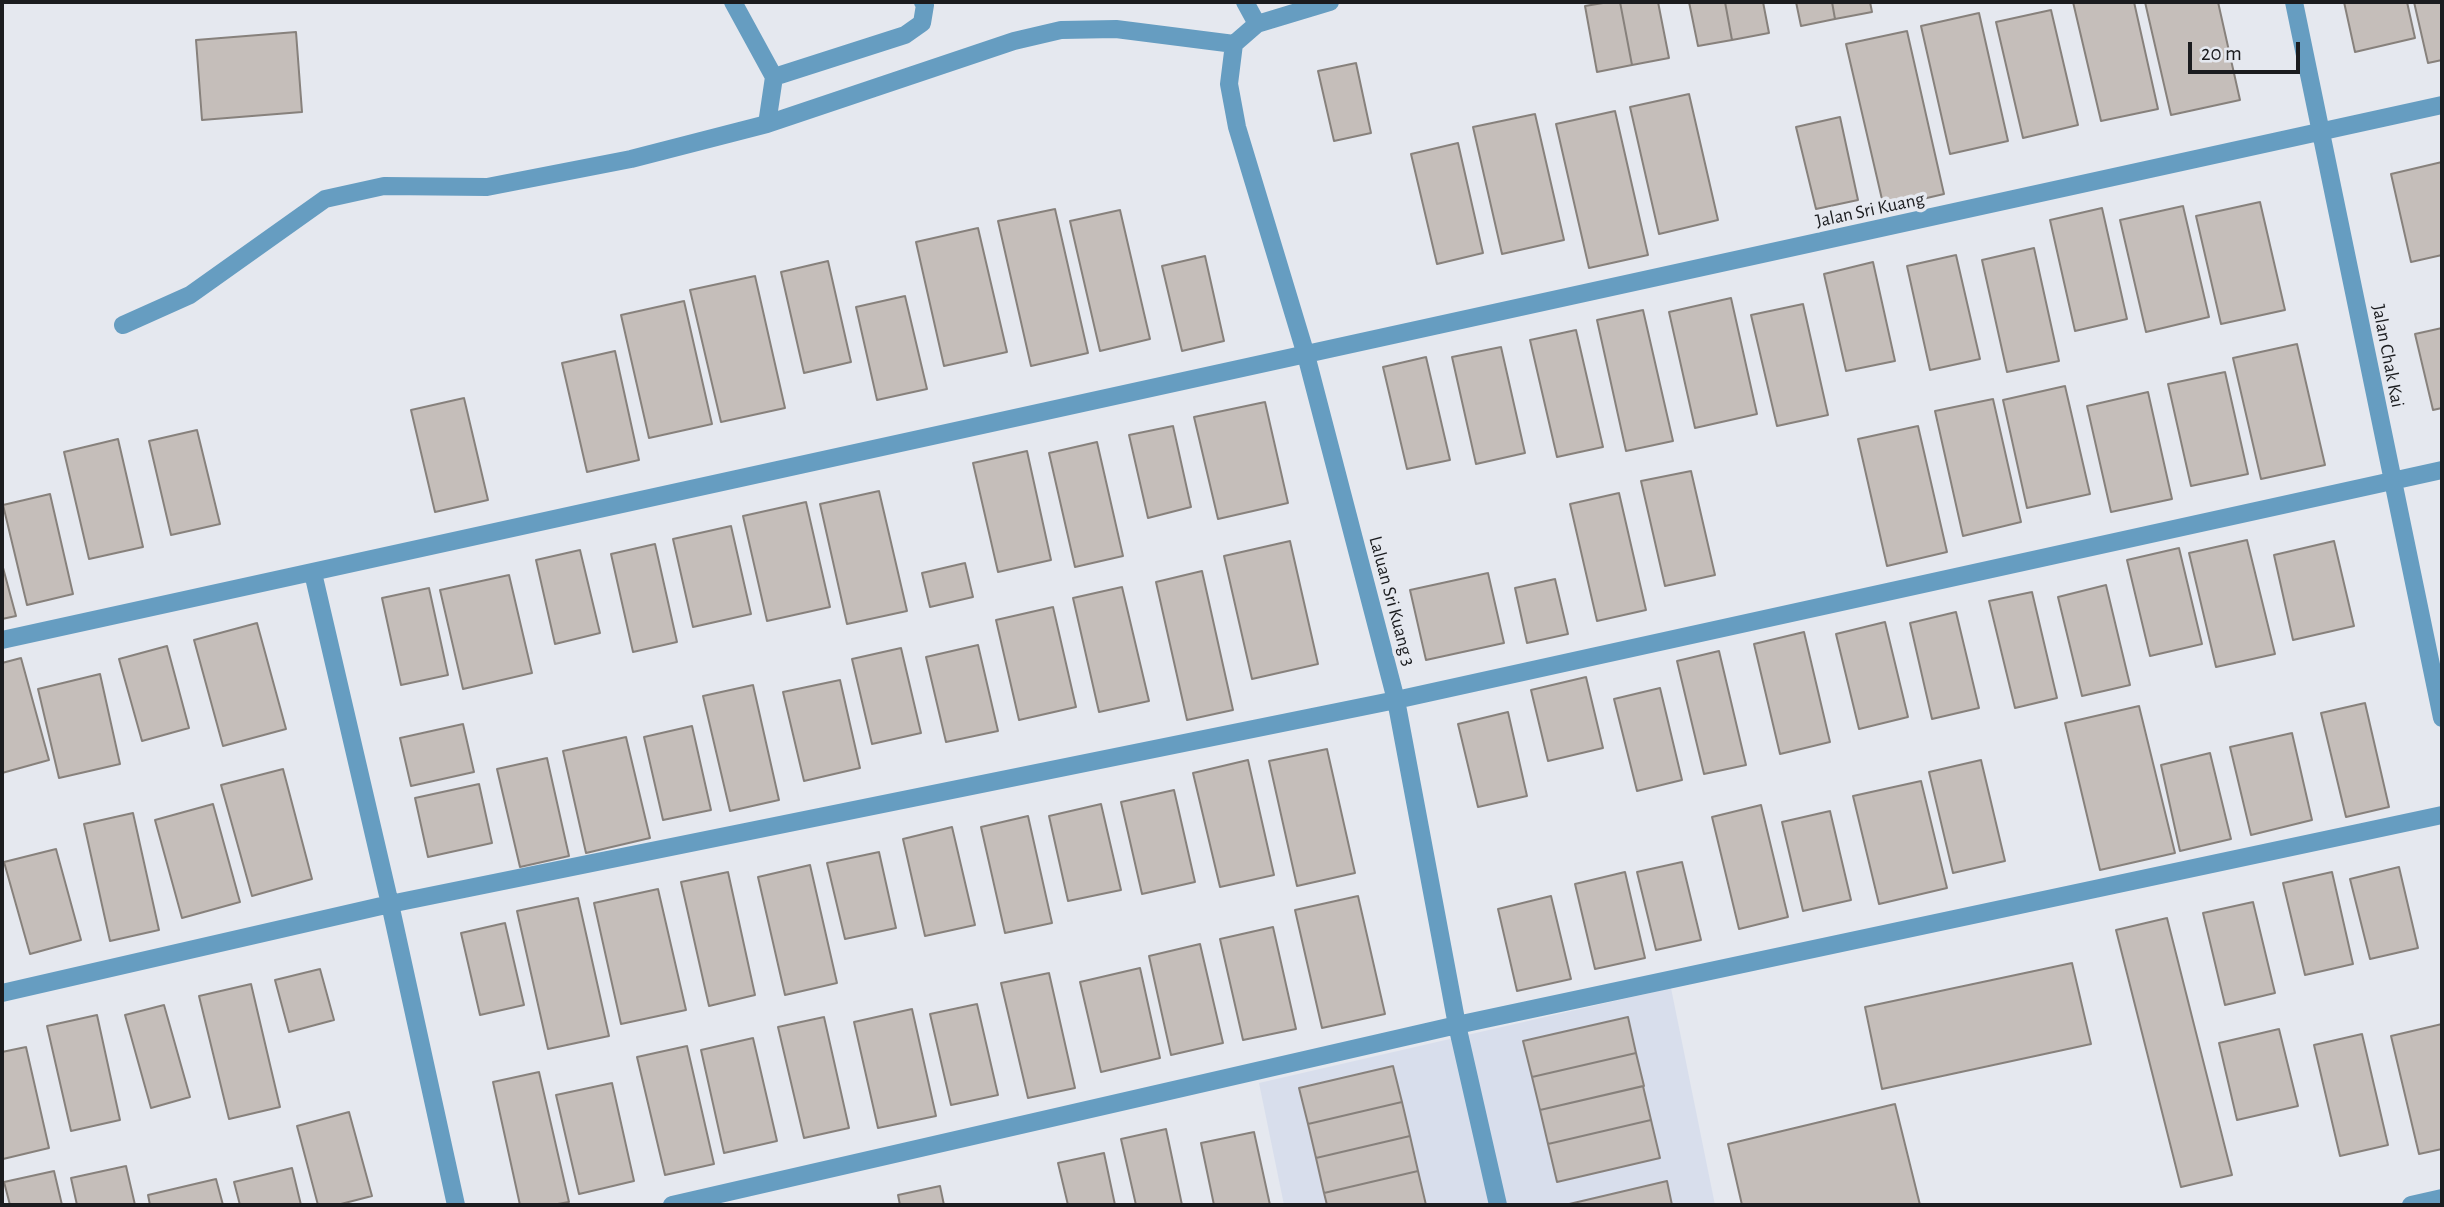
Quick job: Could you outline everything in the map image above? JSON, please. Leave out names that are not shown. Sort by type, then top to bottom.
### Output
[{"type":"street","points":[[733,2],[774,77],[766,124]]},
{"type":"street","points":[[774,77],[905,35],[922,23],[923,2]]},
{"type":"street","points":[[1245,2],[1257,24]]},
{"type":"street","points":[[123,325],[190,295],[325,199],[384,186],[487,187],[631,159],[766,124],[1014,41],[1060,30],[1116,29],[1234,44],[1257,24],[1330,2]]},
{"type":"street","name":"Jalan Chak Kai","points":[[2294,2],[2442,718]]},
{"type":"street","name":"Laluan Sri Kuang 3","points":[[1234,44],[1229,84],[1237,127],[1306,355],[1396,700],[1457,1025],[1498,1205]]},
{"type":"street","name":"Jalan Sri Kuang","points":[[2,640],[2442,106]]},
{"type":"street","points":[[2,993],[390,904],[1396,700],[2442,470]]},
{"type":"street","points":[[313,573],[456,1205]]},
{"type":"street","points":[[672,1205],[1457,1025],[2442,815]]},
{"type":"street","points":[[2412,1205],[2442,1198]]},
{"type":"shaded area","points":[[1671,988],[1715,1205],[1284,1205],[1259,1083]]},
{"type":"building","points":[[1620,2],[1632,65],[1597,72],[1585,6]]},
{"type":"building","points":[[1620,2],[1658,2],[1669,58],[1632,65]]},
{"type":"building","points":[[1689,2],[1725,2],[1732,40],[1698,46]]},
{"type":"building","points":[[1725,2],[1763,2],[1769,33],[1732,40]]},
{"type":"building","points":[[1796,2],[1832,2],[1835,19],[1801,26]]},
{"type":"building","points":[[1832,2],[1870,2],[1872,12],[1835,19]]},
{"type":"building","points":[[2073,2],[2134,2],[2158,109],[2101,121]]},
{"type":"building","points":[[2145,2],[2218,2],[2240,100],[2171,115]]},
{"type":"building","points":[[2344,2],[2407,2],[2415,38],[2355,52]]},
{"type":"building","points":[[2414,2],[2442,2],[2442,60],[2428,63]]},
{"type":"building","points":[[2051,10],[2078,125],[2023,138],[1996,22]]},
{"type":"building","points":[[1979,13],[2008,141],[1950,154],[1921,26]]},
{"type":"building","points":[[1907,31],[1944,194],[1884,208],[1846,44]]},
{"type":"building","points":[[296,32],[302,112],[202,120],[196,40]]},
{"type":"building","points":[[1356,63],[1371,133],[1334,141],[1318,71]]},
{"type":"building","points":[[1689,94],[1718,220],[1659,234],[1630,107]]},
{"type":"building","points":[[1615,111],[1648,255],[1589,268],[1556,124]]},
{"type":"building","points":[[1535,114],[1564,240],[1502,254],[1473,127]]},
{"type":"building","points":[[1840,117],[1858,200],[1816,209],[1796,127]]},
{"type":"building","points":[[1458,143],[1483,253],[1437,264],[1411,154]]},
{"type":"building","points":[[2442,162],[2442,255],[2411,262],[2391,174]]},
{"type":"building","points":[[2260,202],[2285,310],[2221,324],[2196,216]]},
{"type":"building","points":[[2183,206],[2209,317],[2146,332],[2120,220]]},
{"type":"building","points":[[2102,208],[2127,319],[2075,331],[2050,220]]},
{"type":"building","points":[[1055,209],[1088,353],[1031,366],[998,221]]},
{"type":"building","points":[[1120,210],[1150,339],[1100,351],[1070,221]]},
{"type":"building","points":[[978,228],[1007,352],[944,366],[916,242]]},
{"type":"building","points":[[2034,248],[2059,361],[2007,372],[1982,260]]},
{"type":"building","points":[[1956,255],[1980,359],[1930,370],[1907,266]]},
{"type":"building","points":[[1205,256],[1224,341],[1182,351],[1162,266]]},
{"type":"building","points":[[828,261],[851,362],[804,373],[781,272]]},
{"type":"building","points":[[1873,262],[1895,361],[1846,371],[1824,274]]},
{"type":"building","points":[[755,276],[785,408],[721,422],[690,290]]},
{"type":"building","points":[[905,296],[927,389],[877,400],[856,307]]},
{"type":"building","points":[[1731,298],[1757,414],[1695,428],[1669,312]]},
{"type":"building","points":[[684,301],[712,424],[649,438],[621,315]]},
{"type":"building","points":[[1803,304],[1828,415],[1777,426],[1751,315]]},
{"type":"building","points":[[1643,310],[1673,441],[1626,451],[1597,320]]},
{"type":"building","points":[[2442,328],[2442,408],[2433,410],[2415,334]]},
{"type":"building","points":[[1576,330],[1603,447],[1557,457],[1530,340]]},
{"type":"building","points":[[2297,344],[2325,465],[2261,479],[2233,358]]},
{"type":"building","points":[[1501,347],[1525,453],[1476,464],[1452,357]]},
{"type":"building","points":[[615,351],[639,460],[587,472],[562,363]]},
{"type":"building","points":[[1426,357],[1450,460],[1407,469],[1383,367]]},
{"type":"building","points":[[2225,372],[2248,474],[2191,486],[2168,384]]},
{"type":"building","points":[[2065,386],[2090,494],[2027,508],[2003,400]]},
{"type":"building","points":[[2148,392],[2172,499],[2111,512],[2087,406]]},
{"type":"building","points":[[464,398],[488,500],[435,512],[411,410]]},
{"type":"building","points":[[1993,399],[2021,522],[1963,536],[1935,411]]},
{"type":"building","points":[[1265,402],[1288,503],[1218,519],[1194,417]]},
{"type":"building","points":[[1173,426],[1191,507],[1148,518],[1129,435]]},
{"type":"building","points":[[1918,426],[1947,552],[1887,566],[1858,439]]},
{"type":"building","points":[[197,430],[220,524],[171,535],[149,441]]},
{"type":"building","points":[[118,439],[143,547],[89,559],[64,452]]},
{"type":"building","points":[[1097,442],[1123,556],[1075,567],[1049,453]]},
{"type":"building","points":[[1027,451],[1051,560],[998,572],[973,463]]},
{"type":"building","points":[[1691,471],[1715,575],[1665,586],[1641,481]]},
{"type":"building","points":[[879,491],[907,611],[847,624],[820,504]]},
{"type":"building","points":[[1619,493],[1646,610],[1597,621],[1570,504]]},
{"type":"building","points":[[50,494],[73,594],[27,605],[3,505]]},
{"type":"building","points":[[806,502],[830,607],[767,621],[743,516]]},
{"type":"building","points":[[731,526],[751,614],[693,627],[673,539]]},
{"type":"building","points":[[2247,540],[2275,654],[2216,667],[2189,553]]},
{"type":"building","points":[[1290,541],[1318,664],[1252,679],[1224,556]]},
{"type":"building","points":[[2334,541],[2354,626],[2293,640],[2274,555]]},
{"type":"building","points":[[655,544],[677,642],[633,652],[611,554]]},
{"type":"building","points":[[2179,548],[2202,644],[2150,656],[2127,560]]},
{"type":"building","points":[[580,550],[600,633],[555,644],[536,560]]},
{"type":"building","points":[[965,563],[973,597],[930,607],[922,573]]},
{"type":"building","points":[[2,564],[16,616],[2,619]]},
{"type":"building","points":[[1202,571],[1233,710],[1187,720],[1156,582]]},
{"type":"building","points":[[1488,573],[1504,643],[1426,660],[1410,590]]},
{"type":"building","points":[[509,575],[532,673],[463,689],[440,590]]},
{"type":"building","points":[[1555,579],[1568,634],[1527,643],[1515,588]]},
{"type":"building","points":[[2106,585],[2130,685],[2082,696],[2058,597]]},
{"type":"building","points":[[1122,587],[1149,701],[1099,712],[1073,598]]},
{"type":"building","points":[[429,588],[448,675],[401,685],[382,598]]},
{"type":"building","points":[[2032,592],[2057,698],[2015,708],[1989,601]]},
{"type":"building","points":[[1053,607],[1076,707],[1019,720],[996,620]]},
{"type":"building","points":[[1956,612],[1979,708],[1932,719],[1910,623]]},
{"type":"building","points":[[1885,622],[1908,717],[1859,729],[1836,634]]},
{"type":"building","points":[[257,623],[286,729],[223,746],[194,640]]},
{"type":"building","points":[[1804,632],[1830,742],[1780,754],[1754,644]]},
{"type":"building","points":[[978,645],[998,731],[946,742],[926,657]]},
{"type":"building","points":[[167,646],[189,728],[142,741],[119,659]]},
{"type":"building","points":[[901,648],[921,733],[872,744],[852,659]]},
{"type":"building","points":[[1719,651],[1746,765],[1704,774],[1677,661]]},
{"type":"building","points":[[21,658],[49,760],[2,773],[2,663]]},
{"type":"building","points":[[100,674],[120,764],[59,778],[38,689]]},
{"type":"building","points":[[1586,677],[1603,748],[1548,761],[1531,690]]},
{"type":"building","points":[[840,680],[860,768],[804,781],[783,692]]},
{"type":"building","points":[[753,685],[779,800],[730,811],[703,696]]},
{"type":"building","points":[[1660,688],[1682,780],[1637,791],[1614,699]]},
{"type":"building","points":[[2365,703],[2389,807],[2346,817],[2321,713]]},
{"type":"building","points":[[2139,706],[2175,853],[2100,870],[2065,723]]},
{"type":"building","points":[[1508,712],[1527,796],[1478,807],[1458,724]]},
{"type":"building","points":[[463,724],[474,772],[411,786],[400,738]]},
{"type":"building","points":[[692,726],[711,810],[663,820],[644,737]]},
{"type":"building","points":[[2292,733],[2312,820],[2251,835],[2230,747]]},
{"type":"building","points":[[626,737],[650,838],[586,853],[563,751]]},
{"type":"building","points":[[1327,749],[1355,873],[1297,886],[1269,761]]},
{"type":"building","points":[[2210,753],[2231,839],[2180,851],[2161,765]]},
{"type":"building","points":[[547,758],[569,856],[520,867],[497,769]]},
{"type":"building","points":[[1248,760],[1274,875],[1220,887],[1193,773]]},
{"type":"building","points":[[1981,760],[2005,861],[1953,873],[1929,772]]},
{"type":"building","points":[[283,769],[312,879],[252,896],[221,785]]},
{"type":"building","points":[[1921,781],[1947,888],[1879,904],[1853,796]]},
{"type":"building","points":[[479,784],[492,843],[428,857],[415,798]]},
{"type":"building","points":[[1174,790],[1195,882],[1142,894],[1121,802]]},
{"type":"building","points":[[213,804],[240,902],[182,918],[155,820]]},
{"type":"building","points":[[1101,804],[1121,890],[1068,901],[1049,816]]},
{"type":"building","points":[[1761,805],[1788,917],[1739,929],[1712,817]]},
{"type":"building","points":[[1830,811],[1851,900],[1803,911],[1782,822]]},
{"type":"building","points":[[133,813],[159,930],[110,941],[84,824]]},
{"type":"building","points":[[1028,816],[1052,923],[1005,933],[981,827]]},
{"type":"building","points":[[952,827],[975,925],[925,936],[903,839]]},
{"type":"building","points":[[56,849],[81,940],[30,954],[4,862]]},
{"type":"building","points":[[879,852],[896,928],[845,939],[827,863]]},
{"type":"building","points":[[1682,862],[1701,940],[1656,950],[1637,872]]},
{"type":"building","points":[[810,865],[837,983],[785,995],[758,877]]},
{"type":"building","points":[[2399,867],[2418,948],[2370,959],[2350,879]]},
{"type":"building","points":[[728,872],[755,995],[709,1006],[681,882]]},
{"type":"building","points":[[1625,872],[1645,958],[1595,969],[1575,884]]},
{"type":"building","points":[[2332,872],[2353,964],[2305,975],[2283,883]]},
{"type":"building","points":[[658,889],[686,1010],[621,1024],[594,903]]},
{"type":"building","points":[[1358,896],[1385,1014],[1322,1028],[1295,910]]},
{"type":"building","points":[[1551,896],[1571,979],[1517,991],[1498,909]]},
{"type":"building","points":[[578,898],[609,1036],[548,1049],[517,911]]},
{"type":"building","points":[[2253,902],[2275,993],[2225,1005],[2203,913]]},
{"type":"building","points":[[2167,918],[2232,1175],[2181,1187],[2116,930]]},
{"type":"building","points":[[505,923],[524,1005],[480,1015],[461,933]]},
{"type":"building","points":[[1273,927],[1296,1029],[1243,1040],[1220,939]]},
{"type":"building","points":[[1200,944],[1223,1043],[1171,1055],[1149,956]]},
{"type":"building","points":[[2072,963],[2091,1044],[1882,1089],[1865,1007]]},
{"type":"building","points":[[1140,968],[1160,1058],[1101,1072],[1080,982]]},
{"type":"building","points":[[320,969],[334,1020],[289,1032],[275,980]]},
{"type":"building","points":[[1049,973],[1075,1088],[1028,1098],[1001,983]]},
{"type":"building","points":[[251,984],[280,1107],[229,1119],[199,996]]},
{"type":"building","points":[[977,1004],[998,1095],[951,1105],[930,1014]]},
{"type":"building","points":[[164,1005],[190,1097],[151,1108],[125,1015]]},
{"type":"building","points":[[912,1009],[936,1116],[878,1128],[854,1022]]},
{"type":"building","points":[[97,1015],[120,1120],[71,1131],[47,1026]]},
{"type":"building","points":[[824,1017],[849,1128],[804,1138],[778,1027]]},
{"type":"building","points":[[1628,1017],[1636,1053],[1532,1077],[1523,1041]]},
{"type":"building","points":[[2442,1024],[2442,1149],[2419,1154],[2391,1036]]},
{"type":"building","points":[[2279,1029],[2298,1106],[2237,1120],[2219,1043]]},
{"type":"building","points":[[2362,1034],[2388,1145],[2340,1156],[2314,1045]]},
{"type":"building","points":[[753,1038],[777,1141],[724,1153],[701,1050]]},
{"type":"building","points":[[687,1046],[714,1164],[665,1175],[637,1057]]},
{"type":"building","points":[[26,1047],[49,1148],[3,1159],[2,1052]]},
{"type":"building","points":[[1636,1053],[1644,1086],[1540,1110],[1532,1077]]},
{"type":"building","points":[[1393,1066],[1402,1102],[1308,1124],[1299,1088]]},
{"type":"building","points":[[539,1072],[569,1202],[520,1205],[493,1082]]},
{"type":"building","points":[[612,1083],[634,1181],[579,1194],[556,1095]]},
{"type":"building","points":[[1643,1086],[1651,1120],[1548,1144],[1540,1110]]},
{"type":"building","points":[[1402,1102],[1410,1136],[1316,1158],[1308,1124]]},
{"type":"building","points":[[1895,1104],[1920,1205],[1742,1205],[1728,1144]]},
{"type":"building","points":[[349,1112],[372,1196],[337,1205],[318,1205],[297,1126]]},
{"type":"building","points":[[1651,1120],[1660,1158],[1557,1182],[1548,1144]]},
{"type":"building","points":[[1166,1129],[1182,1205],[1136,1205],[1121,1139]]},
{"type":"building","points":[[1254,1132],[1270,1205],[1214,1205],[1201,1143]]},
{"type":"building","points":[[1410,1136],[1418,1171],[1324,1193],[1316,1158]]},
{"type":"building","points":[[1104,1153],[1115,1205],[1068,1205],[1058,1163]]},
{"type":"building","points":[[126,1166],[135,1205],[77,1205],[71,1178]]},
{"type":"building","points":[[292,1168],[301,1205],[240,1205],[234,1182]]},
{"type":"building","points":[[54,1171],[62,1205],[10,1205],[4,1182]]},
{"type":"building","points":[[1418,1171],[1426,1205],[1327,1205],[1324,1193]]},
{"type":"building","points":[[216,1179],[223,1205],[150,1205],[148,1195]]},
{"type":"building","points":[[1667,1181],[1672,1205],[1565,1205]]},
{"type":"building","points":[[940,1186],[944,1205],[900,1205],[898,1195]]}]
